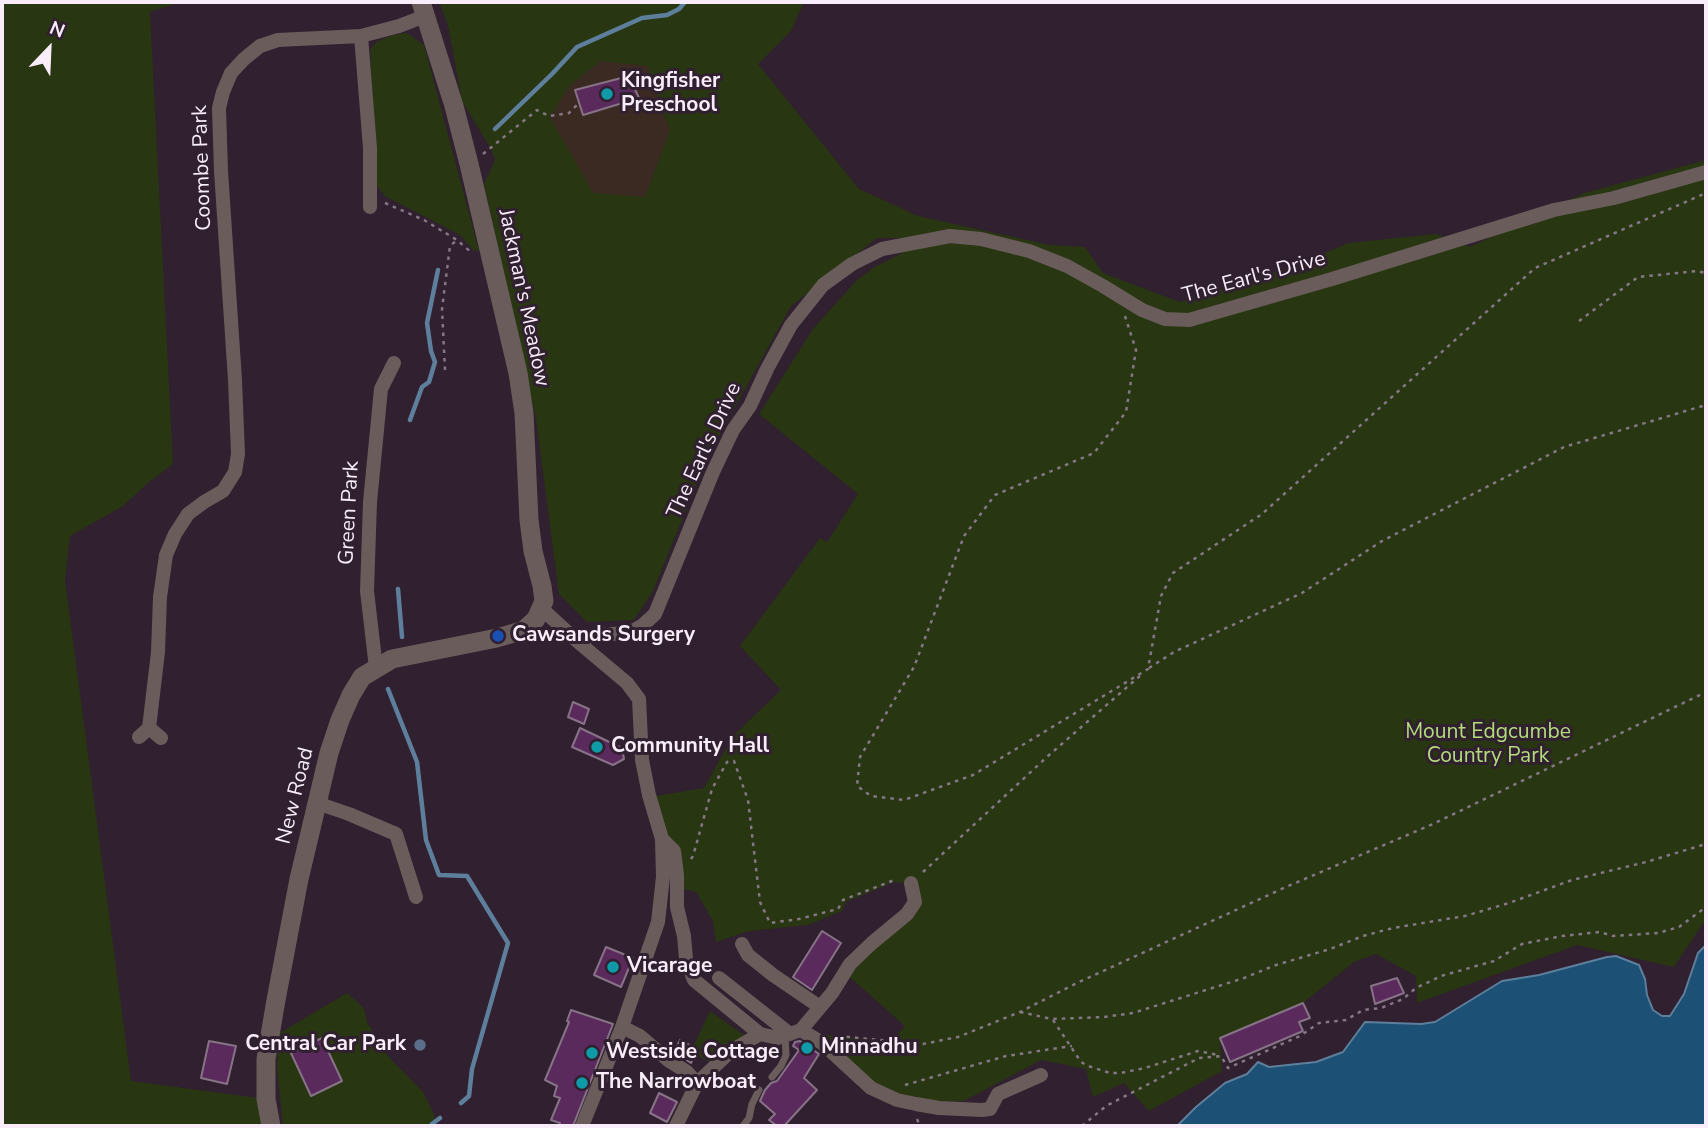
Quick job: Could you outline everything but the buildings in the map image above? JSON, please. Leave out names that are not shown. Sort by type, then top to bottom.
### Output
[{"type":"street","name":"Coombe Park","points":[[150,735],[160,597],[166,555],[188,514],[223,491],[235,472],[238,454],[236,380],[221,171],[219,108],[223,92],[231,74],[260,46],[278,40],[361,36],[399,26],[423,9]]},
{"type":"street","name":"Jackman's Meadow","points":[[423,9],[454,106],[518,373],[529,520],[542,586],[542,609]]},
{"type":"street","points":[[361,36],[370,148],[370,202]]},
{"type":"street","name":"The Earl's Drive","points":[[577,642],[594,635],[629,634],[655,614],[713,472],[733,430],[750,407],[791,325],[823,285],[852,264],[882,249],[950,236],[981,239],[1029,251],[1066,266],[1142,310],[1166,319],[1189,320],[1554,210],[1614,198],[1706,172]]},
{"type":"street","name":"Green Park","points":[[376,668],[367,591],[370,502],[381,389],[394,363]]},
{"type":"street","points":[[542,609],[627,683],[639,699],[642,760],[662,839],[663,877],[658,922],[622,1027],[582,1126]]},
{"type":"street","name":"New Road","points":[[271,1126],[266,1099],[266,1059],[299,879],[329,753],[351,695],[362,677],[393,659],[497,638],[524,629],[536,619],[542,609]]},
{"type":"street","points":[[317,803],[396,834],[416,897]]},
{"type":"street","points":[[662,839],[674,851],[677,907],[686,959],[694,980],[760,1034],[778,1038],[792,1033],[820,1007],[850,964],[907,915],[915,902],[912,882]]},
{"type":"street","points":[[742,944],[748,955],[820,1007]]},
{"type":"street","points":[[719,978],[792,1033],[822,1042],[871,1087],[897,1100],[939,1108],[990,1109],[998,1094],[1041,1075]]},
{"type":"street","points":[[622,1027],[640,1036],[687,1072],[696,1083]]},
{"type":"street","points":[[676,1126],[696,1083],[731,1051],[760,1034]]},
{"type":"lane","points":[[772,1077],[781,1066],[792,1033]]},
{"type":"lane","points":[[743,1126],[749,1118],[751,1104],[760,1090]]},
{"type":"path","points":[[469,164],[537,110],[550,116],[569,113],[579,103]]},
{"type":"path","points":[[677,874],[693,856],[712,789],[727,762],[734,761],[748,800],[760,902],[771,923],[838,909],[843,900],[899,878],[912,882],[1048,756],[1148,669],[1161,596],[1173,573],[1262,514],[1535,268],[1706,193]]},
{"type":"path","points":[[370,202],[394,206],[424,220],[457,240],[471,253],[492,260]]},
{"type":"path","points":[[445,370],[442,309],[450,246],[457,240]]},
{"type":"path","points":[[1580,321],[1638,277],[1697,271],[1706,273]]},
{"type":"path","points":[[1124,315],[1136,350],[1126,412],[1094,453],[995,495],[964,536],[914,667],[860,757],[857,786],[871,796],[904,800],[973,775],[1174,652],[1302,593],[1382,541],[1564,447],[1706,405]]},
{"type":"path","points":[[828,1035],[923,1044],[958,1037],[1020,1012],[1286,887],[1433,824],[1706,692]]},
{"type":"path","points":[[1020,1012],[1052,1019],[1133,1013],[1363,936],[1465,916],[1572,880],[1706,844]]},
{"type":"path","points":[[1052,1019],[1081,1062],[1110,1073],[1144,1068],[1198,1051],[1221,1056],[1228,1068],[1300,1036],[1320,1023],[1346,1020],[1363,1010],[1381,1008],[1403,999],[1441,976],[1494,961],[1522,944],[1600,932],[1613,936],[1658,933],[1679,927],[1706,907],[1706,895]]},
{"type":"path","points":[[879,1092],[1006,1056],[1072,1046]]},
{"type":"path","points":[[1082,1126],[1106,1106],[1199,1058],[1221,1056]]},
{"type":"shaded area","points":[[601,61],[648,65],[670,131],[645,197],[593,194],[549,116],[569,86]]},
{"type":"green space","points":[[2,2],[181,2],[150,12],[173,464],[123,506],[70,536],[65,580],[131,1081],[266,1099],[271,1126],[2,1126]]},
{"type":"green space","name":"Mount Edgcumbe Country Park","points":[[439,2],[804,2],[791,31],[758,64],[859,189],[918,216],[1050,245],[1085,247],[1103,273],[1180,302],[1292,267],[1348,243],[1436,234],[1470,247],[1584,193],[1706,160],[1706,919],[1674,967],[1577,945],[1417,1003],[1416,976],[1376,954],[1354,962],[1303,1003],[1220,1038],[1222,1071],[1149,1111],[1124,1083],[1093,1097],[1086,1069],[1041,1060],[964,1101],[941,1102],[871,1088],[822,1043],[828,1035],[890,1042],[905,1026],[845,973],[907,914],[911,884],[894,882],[846,902],[842,911],[808,925],[749,931],[716,942],[713,921],[696,892],[677,887],[650,797],[704,788],[732,737],[781,690],[740,646],[820,538],[827,542],[858,494],[759,414],[813,329],[857,280],[902,253],[908,238],[877,238],[791,306],[709,454],[653,591],[634,620],[587,622],[559,594],[536,419],[484,184],[495,160],[462,101],[448,25]],"holes":[[[601,61],[648,66],[670,131],[645,197],[593,193],[550,117],[569,86]]]},
{"type":"green space","points":[[407,33],[424,45],[479,251],[473,250],[460,235],[385,196],[377,186],[370,49],[378,41]]},
{"type":"green space","points":[[347,993],[364,1008],[367,1022],[388,1056],[423,1092],[434,1114],[435,1126],[283,1126],[277,1068],[278,1034]],"holes":[[[322,1039],[311,1095],[291,1053]]]},
{"type":"green space","points":[[710,1011],[745,1036],[711,1063],[695,1054],[697,1049],[693,1047]]},
{"type":"water","points":[[1706,945],[1706,1126],[1177,1126],[1225,1083],[1247,1074],[1258,1062],[1269,1067],[1316,1062],[1343,1052],[1365,1022],[1435,1022],[1502,981],[1539,975],[1607,957],[1616,956],[1639,965],[1653,1010],[1662,1016],[1670,1016],[1684,994],[1698,953]]},
{"type":"waterway","points":[[495,129],[577,47],[642,18],[667,15],[679,9],[685,2]]},
{"type":"waterway","points":[[410,420],[422,387],[429,382],[435,362],[427,323],[438,270]]},
{"type":"waterway","points":[[398,589],[402,637]]},
{"type":"waterway","points":[[388,689],[417,762],[426,840],[439,875],[467,876],[508,943],[472,1069],[469,1096],[461,1103]]},
{"type":"waterway","points":[[433,1126],[440,1118]]},
{"type":"place","name":"Kingfisher Preschool","points":[[607,94]]},
{"type":"place","name":"Cawsands Surgery","points":[[498,636]]},
{"type":"place","name":"Community Hall","points":[[597,747]]},
{"type":"place","name":"Vicarage","points":[[613,967]]},
{"type":"place","name":"Central Car Park","points":[[420,1045]]},
{"type":"place","name":"Minnadhu","points":[[807,1048]]},
{"type":"place","name":"Westside Cottage","points":[[592,1053]]},
{"type":"place","name":"The Narrowboat","points":[[582,1083]]}]
